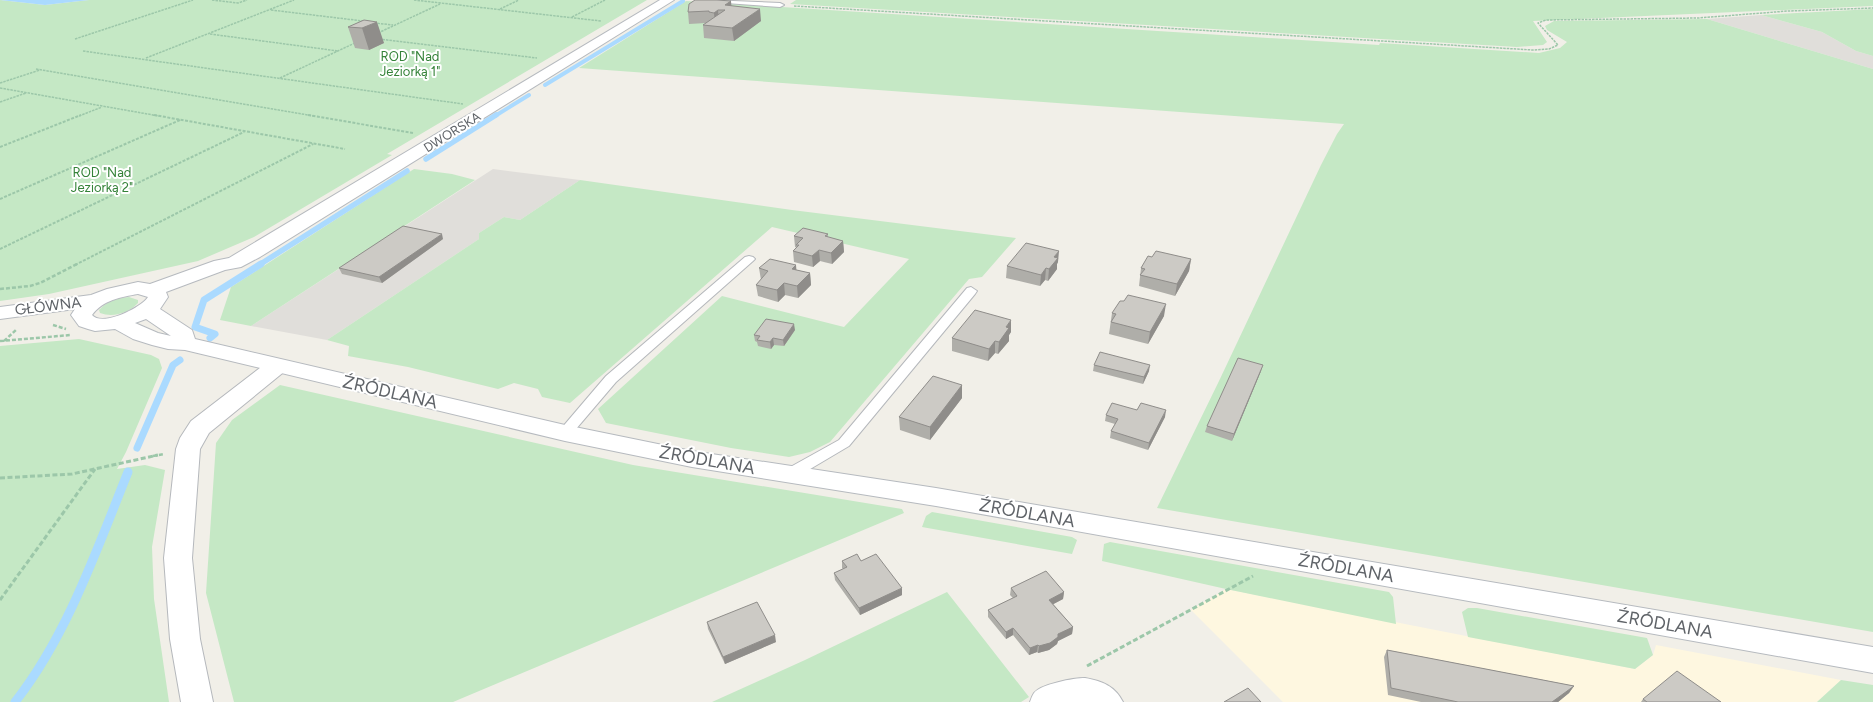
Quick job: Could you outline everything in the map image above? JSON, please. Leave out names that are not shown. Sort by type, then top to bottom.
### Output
[{"type":"main road","name":"DWORSKA","points":[[77,326],[83,320],[88,323],[98,324],[118,322],[133,317],[151,301],[230,269],[234,263],[283,236],[668,0]]},
{"type":"main road","points":[[77,326],[84,309],[97,300],[126,290],[138,288],[151,301],[163,322],[184,334],[185,343]]},
{"type":"main road","name":"GŁÓWNA","points":[[0,313],[97,300]]},
{"type":"main road","name":"GŁÓWNA","points":[[0,319],[77,326]]},
{"type":"main road","name":"ŹRÓDLANA","points":[[118,322],[126,329],[169,342],[185,343],[565,433],[692,459],[944,498],[1873,660]]},
{"type":"main road","points":[[197,702],[185,638],[178,558],[188,449],[192,438],[200,427],[277,366]]},
{"type":"main road","points":[[1046,702],[1057,696],[1075,691],[1092,692],[1104,698],[1107,702]]},
{"type":"lane","points":[[712,0],[780,5]]},
{"type":"lane","points":[[565,433],[611,379],[749,260]]},
{"type":"lane","points":[[790,474],[844,443],[971,291]]},
{"type":"path","points":[[75,39],[193,0]]},
{"type":"path","points":[[212,0],[238,3],[247,0]]},
{"type":"path","points":[[144,59],[294,0]]},
{"type":"path","points":[[414,0],[602,21]]},
{"type":"path","points":[[433,2],[438,0]]},
{"type":"path","points":[[500,10],[519,0]]},
{"type":"path","points":[[571,18],[604,0]]},
{"type":"path","points":[[374,34],[441,3]]},
{"type":"path","points":[[780,5],[1533,50],[1549,49],[1558,45],[1555,40],[1540,28],[1538,23],[1546,20],[1698,18],[1873,8]]},
{"type":"path","points":[[269,10],[363,21]]},
{"type":"path","points":[[370,22],[394,25]]},
{"type":"path","points":[[209,34],[338,51]]},
{"type":"path","points":[[375,38],[538,58]]},
{"type":"path","points":[[279,78],[360,41]]},
{"type":"path","points":[[83,50],[469,104]]},
{"type":"path","points":[[36,69],[419,134]]},
{"type":"path","points":[[0,83],[40,70]]},
{"type":"path","points":[[0,88],[344,149]]},
{"type":"path","points":[[0,102],[26,93]]},
{"type":"path","points":[[0,147],[103,106]]},
{"type":"path","points":[[0,199],[180,120]]},
{"type":"path","points":[[0,249],[244,131]]},
{"type":"path","points":[[0,289],[30,286],[40,283],[314,144]]},
{"type":"path","points":[[4,341],[21,326]]},
{"type":"path","points":[[0,341],[77,326]]},
{"type":"path","points":[[0,478],[72,474],[188,449]]},
{"type":"path","points":[[0,600],[96,469]]},
{"type":"path","points":[[1085,667],[1256,574]]},
{"type":"shaded area","points":[[1761,15],[1822,32],[1856,51],[1873,56],[1873,69],[1707,19]]},
{"type":"shaded area","points":[[493,169],[580,180],[520,220],[504,217],[479,233],[479,239],[327,340],[251,326]]},
{"type":"shaded area","points":[[1226,589],[1635,669],[1653,655],[1656,645],[1841,680],[1817,702],[1283,702],[1191,610]]},
{"type":"green space","points":[[0,0],[45,5],[89,0],[647,0],[387,154],[392,155],[254,237],[198,261],[49,294],[0,301]]},
{"type":"green space","points":[[796,0],[1873,0],[1873,6],[1533,21],[1547,42],[1543,45],[1517,47],[790,4]]},
{"type":"green space","points":[[686,1],[1379,45],[1380,43],[1539,53],[1560,48],[1567,42],[1547,30],[1545,26],[1554,21],[1707,19],[1873,69],[1873,632],[1157,508],[1321,165],[1337,134],[1344,124],[579,68]]},
{"type":"green space","points":[[1873,9],[1873,56],[1856,51],[1822,32],[1761,15]]},
{"type":"green space","points":[[414,169],[452,174],[475,180],[251,326],[220,320],[231,287]]},
{"type":"green space","points":[[580,180],[792,210],[1016,238],[982,277],[969,279],[830,442],[810,452],[789,457],[731,448],[606,423],[598,409],[722,296],[844,327],[909,259],[772,227],[570,403],[542,397],[538,389],[514,383],[498,389],[408,367],[348,356],[349,346],[327,340],[479,239],[479,233],[504,217],[520,220]]},
{"type":"green space","points":[[129,297],[138,300],[138,303],[125,312],[115,315],[100,313],[99,310],[109,302]]},
{"type":"green space","points":[[79,339],[151,355],[159,359],[162,368],[126,452],[117,469],[145,465],[165,470],[152,547],[154,599],[169,702],[0,702],[0,346]]},
{"type":"green space","points":[[280,385],[633,465],[902,509],[904,513],[453,702],[234,702],[206,593],[216,443],[232,420]]},
{"type":"green space","points":[[932,512],[1072,537],[1077,540],[1072,554],[922,527],[926,516]]},
{"type":"green space","points":[[1110,542],[1389,592],[1393,597],[1396,624],[1226,589],[1102,561],[1104,544]]},
{"type":"green space","points":[[947,592],[1029,697],[1021,702],[712,702],[805,660]]},
{"type":"green space","points":[[1468,608],[1477,608],[1647,638],[1653,655],[1635,669],[1468,637],[1462,612]]},
{"type":"green space","points":[[1841,680],[1873,685],[1873,702],[1817,702]]},
{"type":"water","points":[[0,0],[89,0],[45,5]]},
{"type":"building","points":[[695,0],[731,1],[725,5],[760,9],[732,28],[703,25],[725,10],[718,10],[714,13],[709,11],[688,12],[689,4]]},
{"type":"building","points":[[364,20],[377,22],[362,28],[348,27]]},
{"type":"building","points":[[403,226],[442,234],[379,277],[339,268]]},
{"type":"building","points":[[803,228],[828,234],[825,236],[843,241],[831,253],[819,250],[812,256],[793,251],[799,245],[796,245],[803,238],[794,236]]},
{"type":"building","points":[[1026,243],[1059,251],[1054,257],[1058,258],[1049,269],[1046,268],[1041,275],[1007,266]]},
{"type":"building","points":[[1156,251],[1191,259],[1177,284],[1140,275],[1145,269],[1141,268],[1148,256],[1152,257]]},
{"type":"building","points":[[770,259],[796,265],[792,269],[810,273],[797,286],[784,283],[777,290],[756,285],[768,271],[759,268]]},
{"type":"building","points":[[1128,295],[1166,304],[1150,332],[1111,322],[1116,314],[1112,313],[1120,301],[1124,301]]},
{"type":"building","points":[[975,310],[1011,320],[1006,327],[1009,328],[999,342],[995,341],[989,349],[952,338]]},
{"type":"building","points":[[766,319],[794,324],[783,340],[773,338],[770,342],[757,340],[760,336],[754,335]]},
{"type":"building","points":[[1100,352],[1150,365],[1144,377],[1094,365]]},
{"type":"building","points":[[1238,358],[1263,365],[1234,434],[1207,426]]},
{"type":"building","points":[[933,376],[962,385],[930,427],[899,417]]},
{"type":"building","points":[[1112,403],[1137,410],[1141,403],[1166,410],[1149,443],[1111,431],[1118,419],[1106,415]]},
{"type":"building","points":[[857,554],[861,561],[876,554],[902,588],[859,608],[834,573],[847,567],[842,561]]},
{"type":"building","points":[[1046,571],[1064,592],[1049,600],[1073,627],[1058,634],[1058,637],[1050,643],[1030,648],[1013,628],[1006,632],[988,610],[1017,596],[1011,588]]},
{"type":"building","points":[[757,602],[775,635],[723,657],[707,622]]},
{"type":"building","points":[[1387,650],[1574,686],[1552,702],[1458,702],[1391,688]]},
{"type":"building","points":[[1677,671],[1721,702],[1647,702],[1643,699]]},
{"type":"building","points":[[1248,688],[1261,702],[1224,702]]},
{"type":"waterway","points":[[545,85],[683,1]]},
{"type":"waterway","points":[[495,116],[529,95]]},
{"type":"waterway","points":[[426,159],[496,115]]},
{"type":"waterway","points":[[259,265],[407,171]]},
{"type":"waterway","points":[[210,338],[215,334],[195,327],[204,300],[261,264]]},
{"type":"waterway","points":[[137,448],[173,365],[180,360]]},
{"type":"waterway","points":[[15,702],[34,676],[65,621],[92,561],[128,472]]},
{"type":"park label","name":"ROD \"Nad Jeziorką 1\"","points":[[410,64]]},
{"type":"park label","name":"ROD \"Nad Jeziorką 2\"","points":[[102,180]]}]
